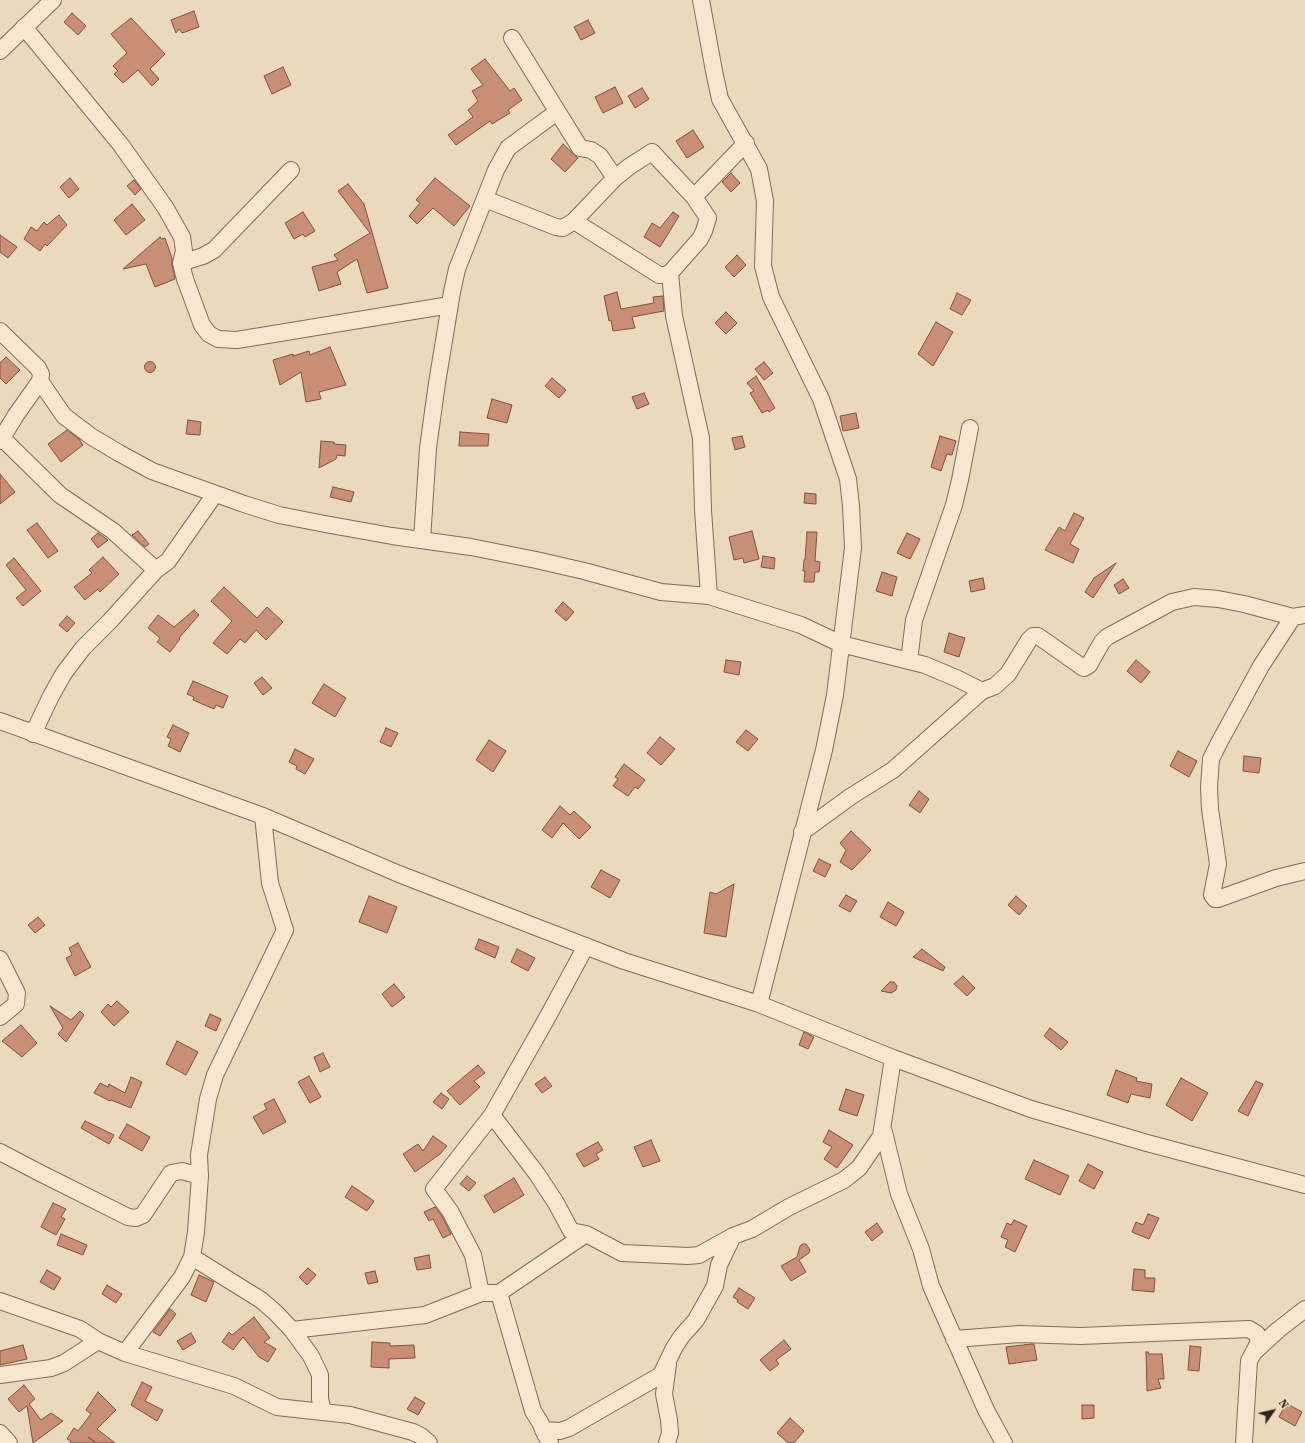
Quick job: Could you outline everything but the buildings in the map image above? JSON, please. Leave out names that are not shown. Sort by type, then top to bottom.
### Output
[{"type":"street","points":[[701,0],[720,98],[759,168],[764,201],[763,266],[771,297],[821,399],[848,479],[851,506],[853,548],[834,702],[824,750],[758,1004]]},
{"type":"street","points":[[0,51],[45,3]]},
{"type":"street","points":[[24,27],[121,145],[165,207],[182,237],[184,251],[181,263],[185,279],[202,325],[209,334],[218,339],[237,340],[450,305]]},
{"type":"street","points":[[512,38],[580,148],[591,150],[600,156],[615,178]]},
{"type":"street","points":[[422,540],[428,448],[437,383],[457,269],[496,170],[508,148],[557,112]]},
{"type":"street","points":[[694,197],[746,143]]},
{"type":"street","points":[[485,199],[562,228],[574,221],[615,178],[652,152],[694,197],[708,218],[700,239],[670,273],[664,275],[659,275],[574,221]]},
{"type":"street","points":[[181,263],[203,256],[214,250],[291,170]]},
{"type":"street","points":[[670,273],[674,316],[701,438],[703,510],[709,596]]},
{"type":"street","points":[[0,331],[38,368],[41,374],[40,382],[1,439],[60,495],[113,531],[156,570]]},
{"type":"street","points":[[40,382],[64,416],[92,437],[152,471],[214,494],[279,515],[392,536],[471,547],[542,561],[661,592],[709,596],[801,625],[841,644],[925,665],[982,691]]},
{"type":"street","points":[[909,661],[914,620],[954,505],[970,428]]},
{"type":"street","points":[[33,734],[64,673],[83,648],[110,621],[156,570],[168,562],[214,494]]},
{"type":"street","points":[[802,832],[850,797],[893,770],[982,691],[995,686],[1008,674],[1033,636],[1038,636],[1082,667],[1087,667],[1102,642],[1107,638],[1172,602],[1194,597],[1218,599],[1299,616],[1260,666],[1211,759],[1209,787],[1210,808],[1218,864],[1212,895],[1215,899],[1218,899],[1276,878],[1305,871]]},
{"type":"street","points":[[0,721],[263,816],[399,874],[624,961],[758,1004],[893,1058],[1031,1109],[1147,1143],[1305,1185]]},
{"type":"street","points":[[125,1353],[182,1277],[192,1257],[196,1232],[200,1176],[199,1155],[208,1099],[215,1075],[285,930],[270,883],[263,816]]},
{"type":"street","points":[[481,1293],[473,1255],[450,1211],[434,1189],[492,1115],[548,1018],[586,946]]},
{"type":"street","points":[[0,959],[17,993],[16,1004],[0,1017]]},
{"type":"street","points":[[884,1132],[881,1136],[893,1058]]},
{"type":"street","points":[[492,1115],[537,1174],[556,1203],[571,1231],[586,1234],[622,1253],[688,1256],[699,1255],[733,1236],[752,1229],[789,1207],[844,1180],[859,1168],[884,1132]]},
{"type":"street","points":[[884,1132],[899,1194],[920,1249],[930,1286],[986,1410],[1004,1443]]},
{"type":"street","points":[[0,1152],[128,1217],[136,1218],[143,1215],[171,1173],[182,1171],[200,1176]]},
{"type":"street","points":[[182,1171],[199,1155]]},
{"type":"street","points":[[292,1330],[425,1315],[481,1293],[499,1293],[586,1234]]},
{"type":"street","points":[[499,1293],[534,1411],[542,1424],[545,1438],[569,1428],[599,1412],[661,1375],[681,1337],[696,1320],[715,1286],[719,1265],[733,1236]]},
{"type":"street","points":[[192,1257],[261,1300],[292,1330],[311,1356],[320,1375],[320,1399],[323,1411]]},
{"type":"street","points":[[0,1301],[80,1329],[98,1341],[125,1353],[234,1386],[277,1407],[350,1415],[413,1432],[421,1436],[429,1443]]},
{"type":"street","points":[[1254,1352],[1278,1330],[1305,1309]]},
{"type":"street","points":[[954,1339],[1020,1334],[1081,1336],[1250,1329],[1257,1334],[1259,1342],[1249,1361],[1244,1443]]},
{"type":"street","points":[[0,1375],[51,1368],[64,1363],[98,1341]]},
{"type":"street","points":[[668,1443],[670,1433],[669,1420],[664,1394],[669,1358]]},
{"type":"street","points":[[0,1433],[9,1443]]}]
